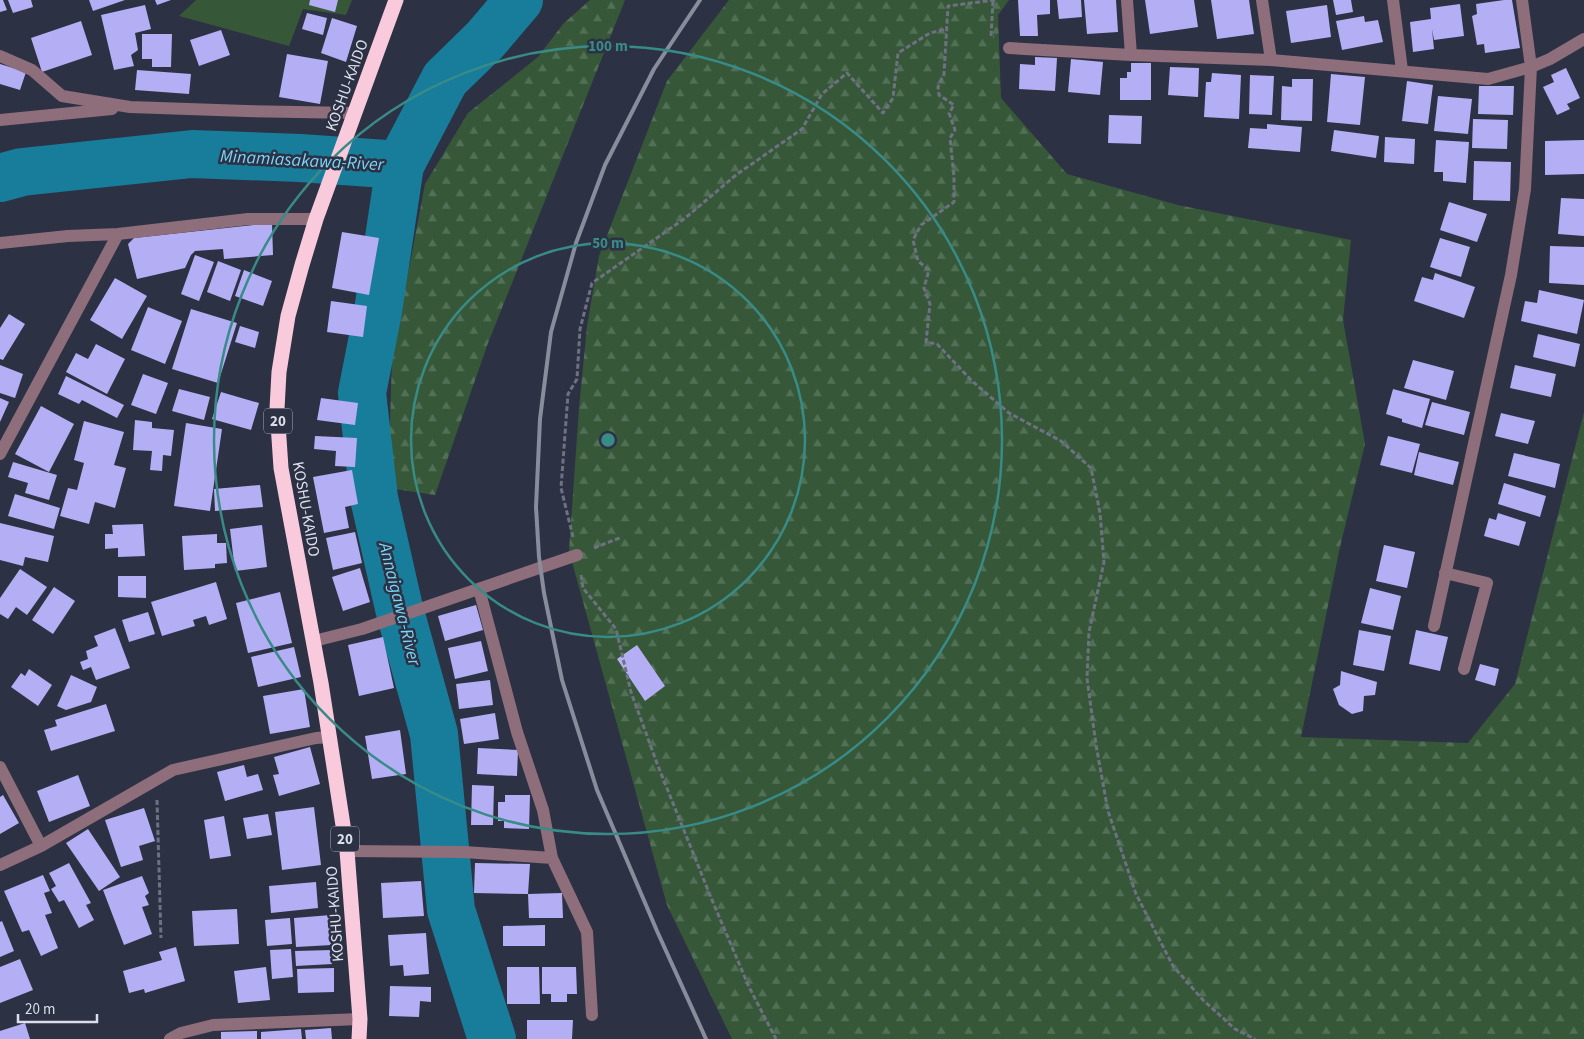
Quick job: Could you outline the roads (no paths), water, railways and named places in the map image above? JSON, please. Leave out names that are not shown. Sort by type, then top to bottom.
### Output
[{"type":"highway","name":"KOSHU-KAIDO","points":[[359,1039],[360,1019],[346,851],[314,640],[281,468],[277,409],[279,372],[288,316],[316,219],[396,0]]},
{"type":"street","points":[[1127,0],[1131,55]]},
{"type":"street","points":[[1262,0],[1271,60]]},
{"type":"street","points":[[1393,0],[1402,70]]},
{"type":"street","points":[[1434,626],[1512,275],[1525,189],[1531,67],[1522,0]]},
{"type":"street","points":[[1008,48],[1271,60],[1488,79],[1531,67],[1550,59],[1584,39]]},
{"type":"street","points":[[0,56],[32,70],[62,96],[130,107],[352,119]]},
{"type":"street","points":[[0,120],[130,107]]},
{"type":"street","points":[[0,243],[68,236],[118,234],[248,219],[316,219]]},
{"type":"street","points":[[0,454],[118,234]]},
{"type":"street","points":[[314,640],[362,629],[577,555]]},
{"type":"street","points":[[1446,573],[1487,583],[1464,669]]},
{"type":"street","points":[[479,589],[517,732],[543,810],[552,858],[587,932],[592,1015]]},
{"type":"street","points":[[0,865],[42,846],[173,770],[316,738],[330,737]]},
{"type":"street","points":[[0,768],[42,846]]},
{"type":"street","points":[[346,851],[464,852],[552,858]]},
{"type":"street","points":[[170,1039],[181,1033],[213,1025],[360,1019]]},
{"type":"waterway","name":"Annaigawa-River","points":[[492,1039],[451,910],[434,734],[399,608],[374,498],[362,393],[378,311],[400,165],[445,79],[485,40],[519,0]]},
{"type":"waterway","name":"Minamiasakawa-River","points":[[0,178],[22,172],[192,154],[300,158],[400,165]]},
{"type":"railway","points":[[700,0],[654,69],[605,165],[576,243],[551,332],[540,419],[536,507],[539,557],[544,593],[562,680],[597,790],[657,931],[706,1039]]}]
